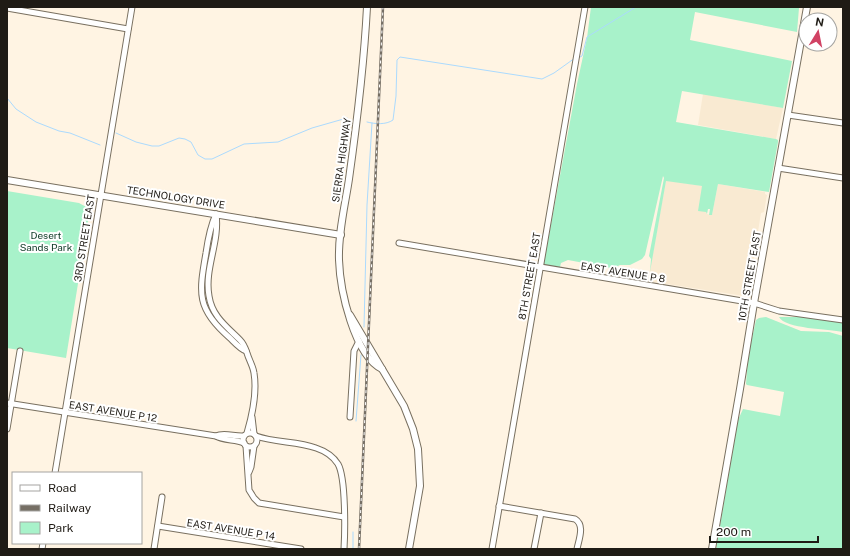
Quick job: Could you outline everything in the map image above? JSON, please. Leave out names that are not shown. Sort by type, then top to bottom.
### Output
[{"type":"main road","name":"SIERRA HIGHWAY","points":[[367,7],[362,81],[339,259],[344,297],[350,322],[359,341],[377,366],[382,369]]},
{"type":"main road","name":"10TH STREET EAST","points":[[712,549],[807,7]]},
{"type":"main road","name":"TECHNOLOGY DRIVE","points":[[7,180],[341,235]]},
{"type":"main road","name":"SIERRA HIGHWAY","points":[[349,314],[378,360],[404,406],[413,429],[418,449],[420,486],[409,549]]},
{"type":"street","name":"3RD STREET EAST","points":[[55,472],[132,7]]},
{"type":"street","name":"8TH STREET EAST","points":[[492,549],[585,7]]},
{"type":"street","points":[[7,8],[128,29]]},
{"type":"street","points":[[788,115],[843,123]]},
{"type":"street","points":[[778,168],[843,178]]},
{"type":"street","points":[[216,214],[211,224],[201,281],[202,297],[205,309],[217,327],[241,349],[246,351],[254,375],[252,410],[257,440],[254,446],[251,468],[249,472],[248,486],[250,494],[259,503],[344,517]]},
{"type":"street","name":"EAST AVENUE P 8","points":[[399,243],[754,303],[779,311],[843,320]]},
{"type":"street","points":[[350,417],[354,351],[359,341]]},
{"type":"street","points":[[7,429],[9,403],[20,351]]},
{"type":"street","name":"EAST AVENUE P 12","points":[[9,403],[216,436],[219,438],[237,440],[245,444]]},
{"type":"street","points":[[249,472],[247,467],[248,453],[245,444],[252,410]]},
{"type":"street","name":"EAST AVENUE P 12","points":[[216,436],[220,434],[237,436],[246,434]]},
{"type":"street","points":[[246,434],[317,448],[327,453],[334,459],[339,466],[342,475],[344,549]]},
{"type":"street","points":[[245,444],[250,447],[254,446]]},
{"type":"street","points":[[154,549],[162,497]]},
{"type":"street","points":[[499,506],[576,519],[579,521],[581,526],[577,549]]},
{"type":"street","points":[[534,549],[541,513]]},
{"type":"street","name":"EAST AVENUE P 14","points":[[158,526],[301,549]]},
{"type":"shaded area","points":[[703,94],[783,108],[776,139],[698,125]]},
{"type":"shaded area","points":[[666,180],[702,186],[706,212],[707,214],[712,215],[718,184],[765,192],[767,195],[764,212],[761,213],[748,293],[746,295],[744,296],[648,281]]},
{"type":"green space","points":[[591,7],[799,8],[797,32],[695,12],[690,40],[792,61],[783,108],[682,91],[676,122],[776,139],[778,142],[769,192],[718,184],[712,215],[709,215],[710,209],[708,209],[707,214],[706,212],[698,211],[702,186],[666,181],[650,272],[651,259],[649,256],[664,178],[663,176],[645,255],[642,259],[630,265],[620,265],[611,268],[568,260],[561,263],[560,267],[544,265],[544,256],[587,38]]},
{"type":"green space","name":"Desert Sands Park","points":[[7,191],[79,203],[90,209],[66,358],[7,348]]},
{"type":"green space","points":[[766,317],[801,331],[829,332],[843,336],[843,549],[716,549],[738,420],[743,409],[780,416],[784,392],[746,384],[748,357],[756,320]]},
{"type":"green space","points":[[779,317],[808,317],[843,322],[843,332],[798,326],[783,321]]},
{"type":"waterway","points":[[578,58],[582,56],[587,37],[636,7]]},
{"type":"waterway","points":[[367,122],[380,124],[393,120],[396,96],[397,60],[400,57],[542,79],[554,73],[575,58]]},
{"type":"waterway","points":[[7,98],[16,109],[36,122],[100,145]]},
{"type":"waterway","points":[[116,133],[136,142],[152,146],[159,146],[179,138],[185,139],[191,142],[198,155],[205,159],[212,159],[244,144],[278,142],[312,128],[347,118]]},
{"type":"waterway","points":[[364,327],[367,205],[372,123]]},
{"type":"waterway","points":[[356,421],[361,355]]},
{"type":"waterway","points":[[353,532],[353,549]]},
{"type":"railway","points":[[359,549],[383,7]]}]
